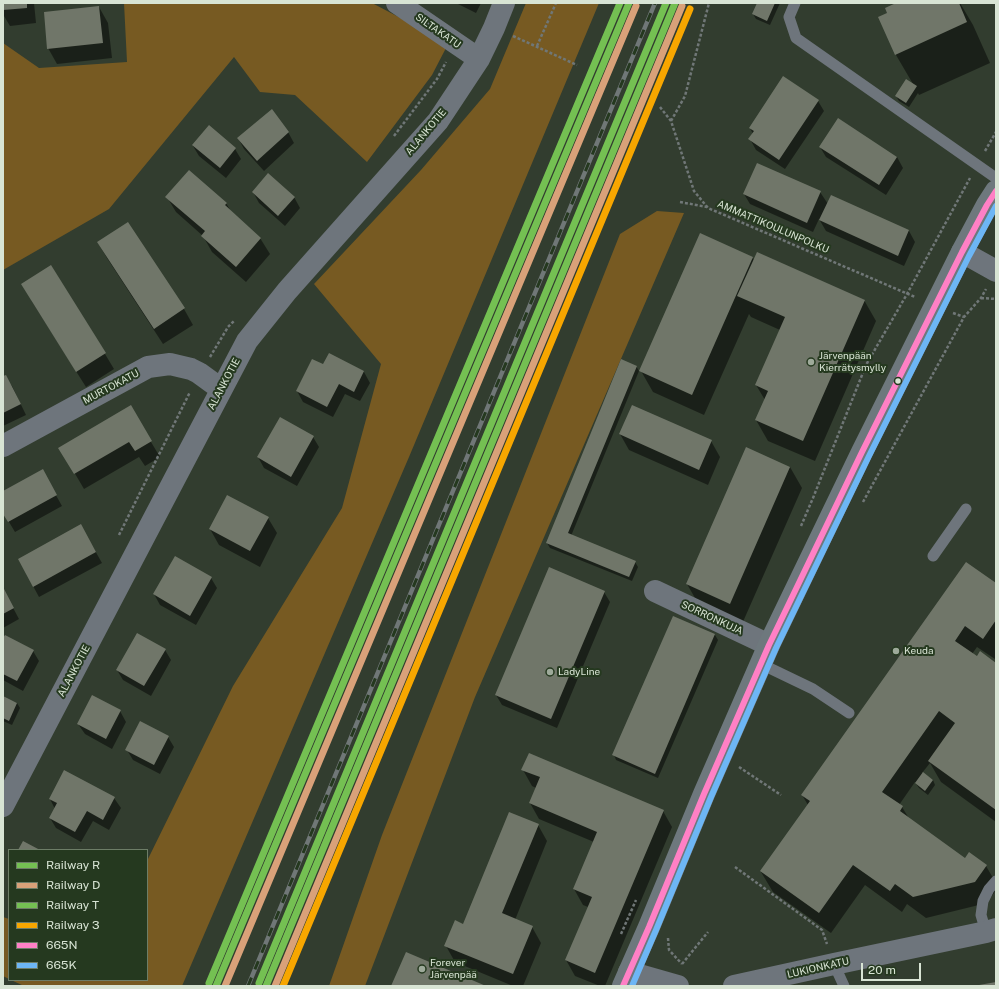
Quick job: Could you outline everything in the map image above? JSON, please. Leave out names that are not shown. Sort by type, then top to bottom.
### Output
[{"type":"street","name":"SILTAKATU","points":[[397,3],[479,59]]},
{"type":"street","name":"ALANKOTIE","points":[[3,806],[247,342],[287,291],[438,121],[479,59],[504,3]]},
{"type":"street","points":[[678,986],[626,979],[765,654],[935,306],[962,252],[996,191]]},
{"type":"street","points":[[962,252],[996,271]]},
{"type":"street","name":"MURTOKATU","points":[[3,446],[148,367],[170,364],[191,369],[222,389]]},
{"type":"street","name":"SORRONKUJA","points":[[655,591],[765,654]]},
{"type":"street","name":"LUKIONKATU","points":[[734,986],[991,931]]},
{"type":"lane","points":[[795,3],[789,16],[796,38],[996,178]]},
{"type":"lane","points":[[933,556],[966,509]]},
{"type":"lane","points":[[765,654],[849,713]]},
{"type":"lane","points":[[991,931],[981,915],[983,901],[989,889],[996,881]]},
{"type":"lane","points":[[834,964],[844,986]]},
{"type":"path","points":[[537,46],[556,3]]},
{"type":"path","points":[[671,121],[685,96],[709,3]]},
{"type":"path","points":[[494,28],[577,65]]},
{"type":"path","name":"AMMATTIKOULUNPOLKU","points":[[660,107],[671,121],[694,191],[708,208],[935,306]]},
{"type":"path","points":[[680,202],[708,208]]},
{"type":"path","points":[[863,503],[964,317],[981,298],[996,271]]},
{"type":"path","points":[[981,298],[996,299]]},
{"type":"path","points":[[737,766],[781,795]]},
{"type":"path","points":[[735,867],[822,930],[834,964]]},
{"type":"path","points":[[668,935],[669,950],[682,964],[708,932]]},
{"type":"shaded area","points":[[124,3],[372,3],[429,33],[446,48],[432,75],[367,162],[295,95],[260,92],[234,57],[109,209],[3,270],[3,43],[39,68],[127,62]]},
{"type":"shaded area","points":[[526,3],[599,3],[409,457],[182,986],[24,986],[13,981],[148,981],[148,859],[233,686],[342,508],[381,364],[314,284],[421,170],[490,89]]},
{"type":"shaded area","points":[[657,211],[684,213],[475,697],[365,986],[329,986],[382,835],[620,234]]},
{"type":"shaded area","points":[[3,917],[8,919],[8,978],[3,976]]},
{"type":"building","points":[[3,3],[27,3],[27,8],[3,10]]},
{"type":"building","points":[[757,3],[775,3],[767,21],[752,14]]},
{"type":"building","points":[[896,3],[959,3],[967,22],[895,55],[878,17],[887,13],[885,8]]},
{"type":"building","points":[[99,6],[103,43],[47,49],[44,12]]},
{"type":"building","points":[[783,76],[819,100],[779,160],[748,139],[754,131],[749,128]]},
{"type":"building","points":[[906,79],[917,86],[906,103],[895,96]]},
{"type":"building","points":[[272,109],[289,132],[257,161],[237,138]]},
{"type":"building","points":[[838,118],[897,157],[879,185],[819,147]]},
{"type":"building","points":[[209,125],[236,148],[220,168],[192,145]]},
{"type":"building","points":[[757,163],[821,191],[807,223],[743,194]]},
{"type":"building","points":[[189,170],[227,203],[225,205],[261,238],[236,267],[201,236],[205,231],[165,197]]},
{"type":"building","points":[[268,173],[295,197],[278,216],[252,192]]},
{"type":"building","points":[[831,195],[909,230],[898,256],[819,220]]},
{"type":"building","points":[[128,222],[185,308],[154,329],[97,242]]},
{"type":"building","points":[[700,233],[753,257],[692,395],[639,371]]},
{"type":"building","points":[[757,252],[865,300],[803,441],[755,420],[768,391],[755,385],[785,317],[737,296]]},
{"type":"building","points":[[51,265],[106,353],[76,372],[21,284]]},
{"type":"building","points":[[329,353],[364,371],[354,392],[339,384],[327,407],[296,391],[312,359],[323,364]]},
{"type":"building","points":[[621,359],[637,366],[568,533],[636,561],[629,577],[546,543]]},
{"type":"building","points":[[6,375],[21,404],[3,413],[3,376]]},
{"type":"building","points":[[131,405],[152,441],[135,451],[129,442],[74,474],[58,448]]},
{"type":"building","points":[[632,405],[712,440],[699,470],[619,434]]},
{"type":"building","points":[[280,417],[314,436],[291,477],[257,457]]},
{"type":"building","points":[[746,447],[790,467],[730,604],[686,584]]},
{"type":"building","points":[[43,469],[57,495],[8,522],[3,514],[3,491]]},
{"type":"building","points":[[227,495],[269,517],[250,551],[209,529]]},
{"type":"building","points":[[81,524],[96,552],[33,587],[18,559]]},
{"type":"building","points":[[175,556],[212,577],[190,616],[153,594]]},
{"type":"building","points":[[966,562],[996,583],[996,620],[983,639],[965,626],[955,641],[977,656],[980,651],[996,663],[996,810],[928,761],[955,723],[939,711],[882,792],[903,806],[900,811],[965,858],[969,852],[987,865],[975,882],[913,897],[895,884],[890,891],[853,865],[819,913],[760,871],[810,801],[801,795]]},
{"type":"building","points":[[549,567],[605,591],[551,719],[495,695]]},
{"type":"building","points":[[3,587],[14,608],[3,614]]},
{"type":"building","points":[[673,616],[715,634],[655,774],[612,755]]},
{"type":"building","points":[[137,633],[166,649],[144,686],[116,670]]},
{"type":"building","points":[[5,635],[34,650],[17,681],[3,674],[3,638]]},
{"type":"building","points":[[92,695],[121,710],[106,739],[77,724]]},
{"type":"building","points":[[3,696],[17,703],[9,721],[3,718]]},
{"type":"building","points":[[140,721],[169,736],[154,765],[125,750]]},
{"type":"building","points":[[529,753],[664,810],[595,973],[565,960],[592,897],[573,889],[597,832],[529,803],[540,777],[521,770]]},
{"type":"building","points":[[64,770],[115,797],[103,820],[87,811],[75,832],[49,818],[57,803],[49,799]]},
{"type":"building","points":[[923,772],[933,780],[925,791],[915,783]]},
{"type":"building","points":[[509,812],[539,824],[502,913],[533,926],[513,974],[444,946],[455,920],[463,924]]},
{"type":"building","points":[[23,841],[38,849],[19,849]]},
{"type":"building","name":"Forever Järvenpää","points":[[406,952],[486,986],[391,986]]},
{"type":"building","points":[[996,982],[996,986],[979,986],[979,985]]},
{"type":"railway","points":[[248,986],[655,3]]},
{"type":"rail line","name":"T","points":[[209,983],[620,3]]},
{"type":"rail line","name":"R","points":[[216,986],[629,3]]},
{"type":"rail line","name":"T","points":[[259,983],[666,3]]},
{"type":"rail line","name":"R","points":[[266,986],[675,3]]},
{"type":"rail line","name":"D","points":[[225,986],[636,6]]},
{"type":"rail line","name":"D","points":[[275,986],[682,6]]},
{"type":"rail line","name":"3","points":[[283,986],[690,9]]},
{"type":"transit line","name":"665N","points":[[623,986],[769,645],[862,452],[962,252],[996,191]]},
{"type":"transit line","name":"665K","points":[[632,986],[711,797],[776,648],[869,456],[969,256],[996,206]]},
{"type":"place","name":"Järvenpään Kierrätysmylly","points":[[811,362]]},
{"type":"place","name":"Keuda","points":[[896,651]]},
{"type":"place","name":"LadyLine","points":[[550,672]]},
{"type":"place","name":"Forever Järvenpää","points":[[422,969]]}]
